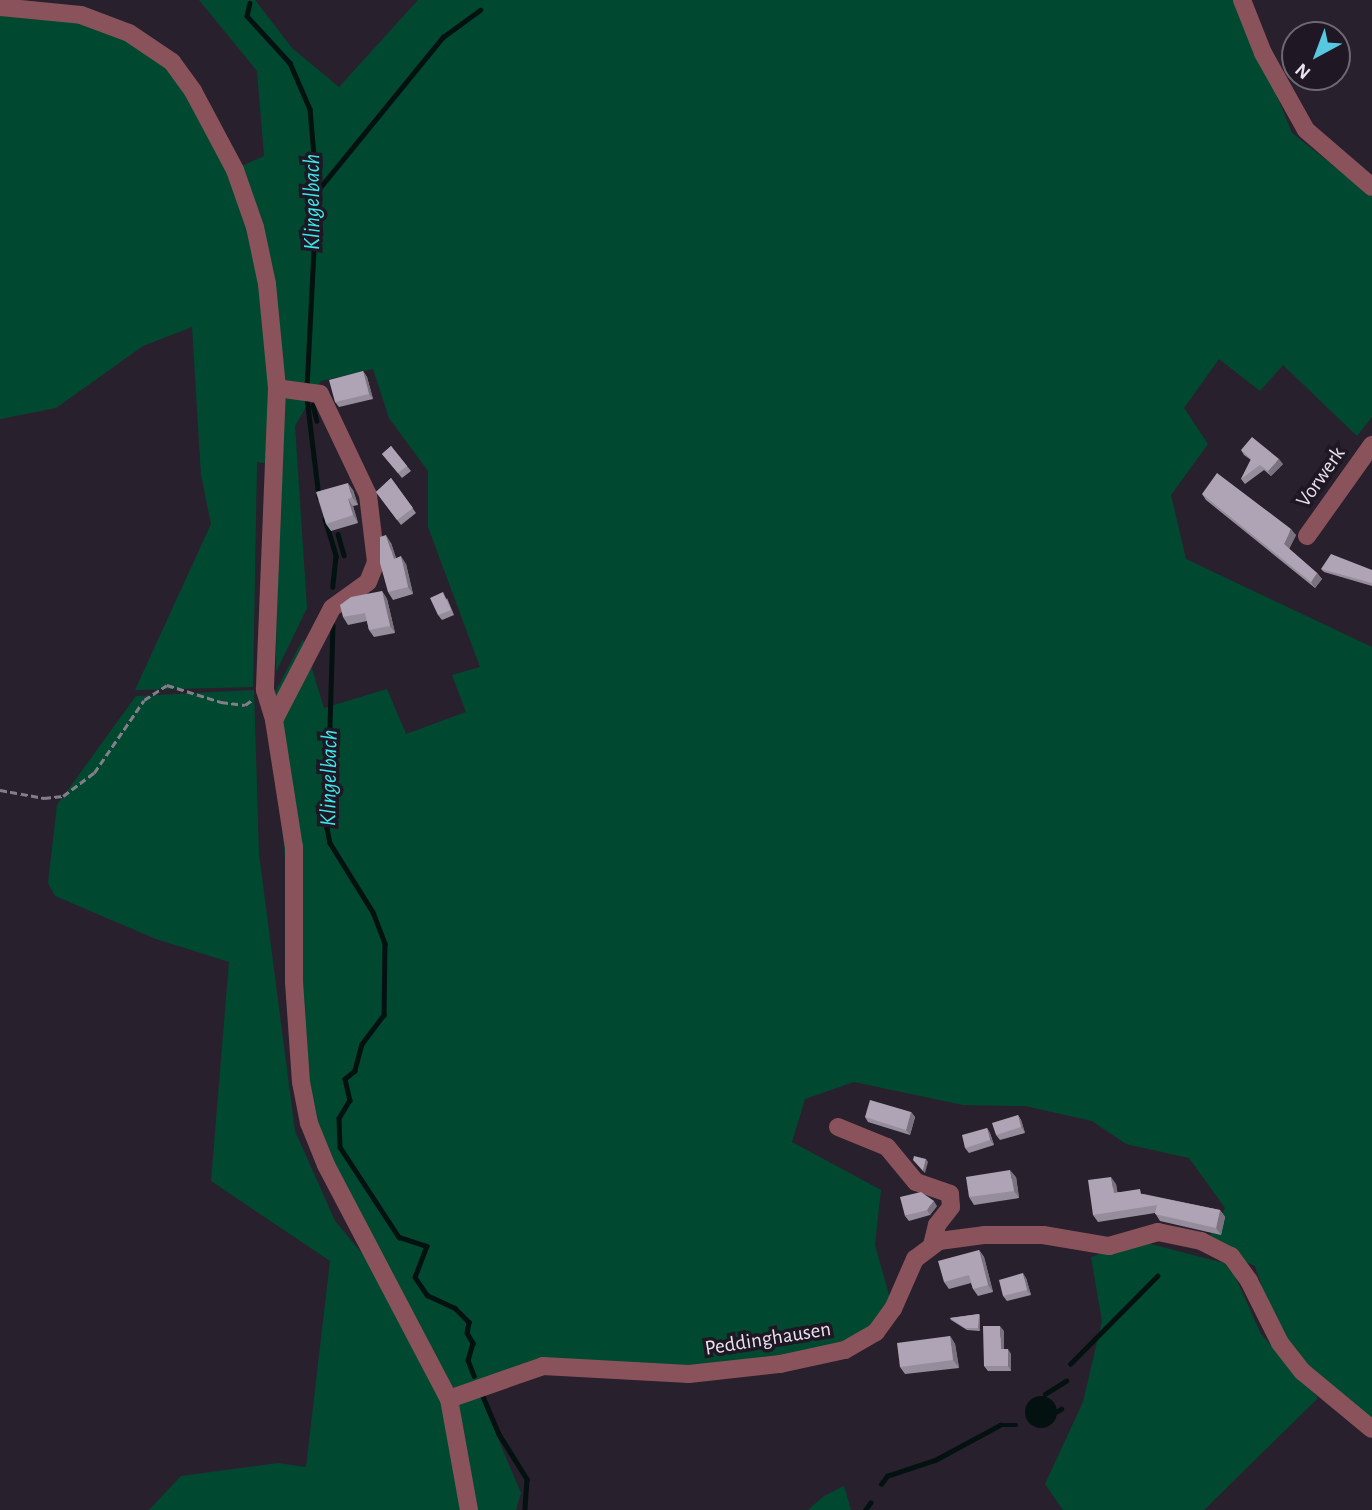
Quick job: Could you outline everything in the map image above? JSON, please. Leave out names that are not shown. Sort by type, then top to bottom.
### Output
[{"type":"street","points":[[1242,0],[1264,53],[1306,130],[1372,187]]},
{"type":"street","points":[[0,7],[81,15],[129,33],[172,62],[193,91],[235,170],[255,227],[267,284],[277,388],[265,690],[274,720],[294,847],[294,982],[301,1082],[309,1123],[326,1166],[449,1399],[469,1510]]},
{"type":"street","points":[[274,720],[325,620],[350,591],[368,582],[376,562],[368,495],[320,394],[277,388]]},
{"type":"street","name":"Vorwerk","points":[[1307,536],[1372,445]]},
{"type":"street","name":"Peddinghausen","points":[[449,1399],[543,1366],[689,1374],[780,1364],[845,1350],[876,1332],[893,1309],[915,1259],[932,1245],[937,1226],[951,1207],[950,1194],[916,1182],[887,1147],[838,1127]]},
{"type":"street","points":[[932,1245],[984,1235],[1043,1235],[1109,1246],[1158,1233],[1201,1241],[1231,1256],[1249,1280],[1280,1343],[1303,1371],[1372,1429]]},
{"type":"path","points":[[0,790],[44,798],[63,796],[94,773],[145,700],[167,685],[245,705],[265,690]]},
{"type":"green space","points":[[199,0],[255,0],[292,48],[339,87],[418,0],[1238,0],[1292,133],[1372,196],[1372,417],[1357,436],[1283,365],[1260,391],[1219,359],[1184,408],[1208,444],[1171,495],[1186,559],[1372,647],[1372,1429],[1280,1343],[1255,1266],[1205,1244],[1225,1208],[1189,1158],[1126,1144],[1092,1121],[1025,1106],[963,1105],[854,1082],[805,1099],[792,1142],[881,1190],[875,1245],[893,1309],[857,1346],[689,1374],[543,1366],[477,1389],[521,1493],[516,1510],[149,1510],[181,1476],[278,1463],[306,1467],[330,1261],[211,1181],[229,962],[156,939],[55,896],[48,883],[57,805],[136,696],[254,690],[259,854],[295,1131],[335,1221],[395,1293],[313,1122],[277,783],[274,694],[303,639],[324,708],[387,689],[406,734],[466,712],[452,675],[480,667],[428,527],[428,471],[389,418],[373,369],[321,381],[295,426],[307,608],[276,672],[278,465],[257,462],[253,687],[135,690],[211,524],[201,475],[192,327],[143,346],[56,408],[0,419],[0,7],[81,15],[172,62],[235,169],[264,156],[257,71]]},
{"type":"green space","points":[[1139,1241],[1224,1263],[1235,1276],[1261,1334],[1318,1398],[1204,1510],[1063,1510],[1045,1484],[1083,1402],[1102,1321],[1091,1257]]},
{"type":"green space","points":[[844,1486],[851,1510],[808,1510],[824,1496]]},
{"type":"shaded area","points":[[1041,1396],[1052,1401],[1057,1412],[1052,1423],[1041,1428],[1030,1423],[1025,1412],[1030,1401]]},
{"type":"building","points":[[363,371],[369,394],[335,402],[329,380]]},
{"type":"building","points":[[1252,437],[1279,459],[1268,471],[1260,465],[1241,479],[1251,459],[1241,450]]},
{"type":"building","points":[[391,446],[407,466],[398,473],[382,454]]},
{"type":"building","points":[[1217,473],[1291,529],[1284,544],[1317,573],[1311,582],[1202,494]]},
{"type":"building","points":[[391,478],[413,508],[397,520],[376,492]]},
{"type":"building","points":[[348,483],[352,497],[348,499],[353,515],[326,524],[316,492]]},
{"type":"building","points":[[386,535],[394,559],[401,556],[408,587],[388,592],[380,563],[380,537]]},
{"type":"building","points":[[1331,554],[1372,570],[1372,583],[1321,569]]},
{"type":"building","points":[[382,591],[390,626],[369,630],[365,613],[343,617],[340,605],[351,597]]},
{"type":"building","points":[[443,592],[451,610],[438,615],[430,598]]},
{"type":"building","points":[[870,1100],[911,1112],[906,1130],[865,1117]]},
{"type":"building","points":[[1018,1115],[1021,1127],[996,1135],[992,1123]]},
{"type":"building","points":[[987,1128],[990,1140],[965,1148],[962,1135]]},
{"type":"building","points":[[914,1156],[926,1159],[923,1171],[913,1160]]},
{"type":"building","points":[[1010,1170],[1014,1191],[969,1197],[966,1177]]},
{"type":"building","points":[[1111,1177],[1114,1193],[1140,1189],[1141,1194],[1220,1210],[1216,1228],[1155,1214],[1157,1205],[1093,1215],[1088,1180]]},
{"type":"building","points":[[921,1192],[934,1201],[927,1210],[905,1216],[900,1197]]},
{"type":"building","points":[[979,1250],[988,1285],[973,1289],[969,1275],[944,1282],[938,1261]]},
{"type":"building","points":[[1023,1273],[1027,1290],[1003,1296],[999,1280]]},
{"type":"building","points":[[979,1314],[978,1328],[965,1328],[950,1318]]},
{"type":"building","points":[[983,1326],[1000,1326],[1001,1349],[1008,1349],[1008,1366],[984,1366]]},
{"type":"building","points":[[950,1336],[953,1360],[900,1367],[897,1343]]},
{"type":"waterway","name":"Klingelbach","points":[[250,3],[247,16],[290,63],[310,109],[317,191],[307,389]]},
{"type":"waterway","points":[[318,190],[443,37],[480,10]]},
{"type":"waterway","name":"Klingelbach","points":[[307,398],[319,497]]},
{"type":"waterway","points":[[313,405],[317,421]]},
{"type":"waterway","name":"Klingelbach","points":[[325,519],[336,556],[333,587]]},
{"type":"waterway","points":[[338,534],[344,555]]},
{"type":"waterway","name":"Klingelbach","points":[[333,625],[327,828],[330,843],[373,912],[385,944],[384,1015],[362,1044],[355,1071],[345,1079],[350,1100],[339,1118],[340,1147],[399,1237],[427,1246],[415,1277],[427,1295],[455,1308],[469,1322],[467,1333],[473,1343],[468,1360],[474,1376]]},
{"type":"waterway","points":[[1070,1364],[1157,1276]]},
{"type":"waterway","points":[[1045,1394],[1066,1381]]},
{"type":"waterway","name":"Klingelbach","points":[[482,1394],[499,1434],[527,1479],[525,1510]]},
{"type":"waterway","points":[[1056,1412],[1061,1409]]},
{"type":"waterway","points":[[881,1484],[887,1476],[935,1460],[1000,1425],[1016,1425]]},
{"type":"waterway","points":[[865,1510],[870,1503]]}]
